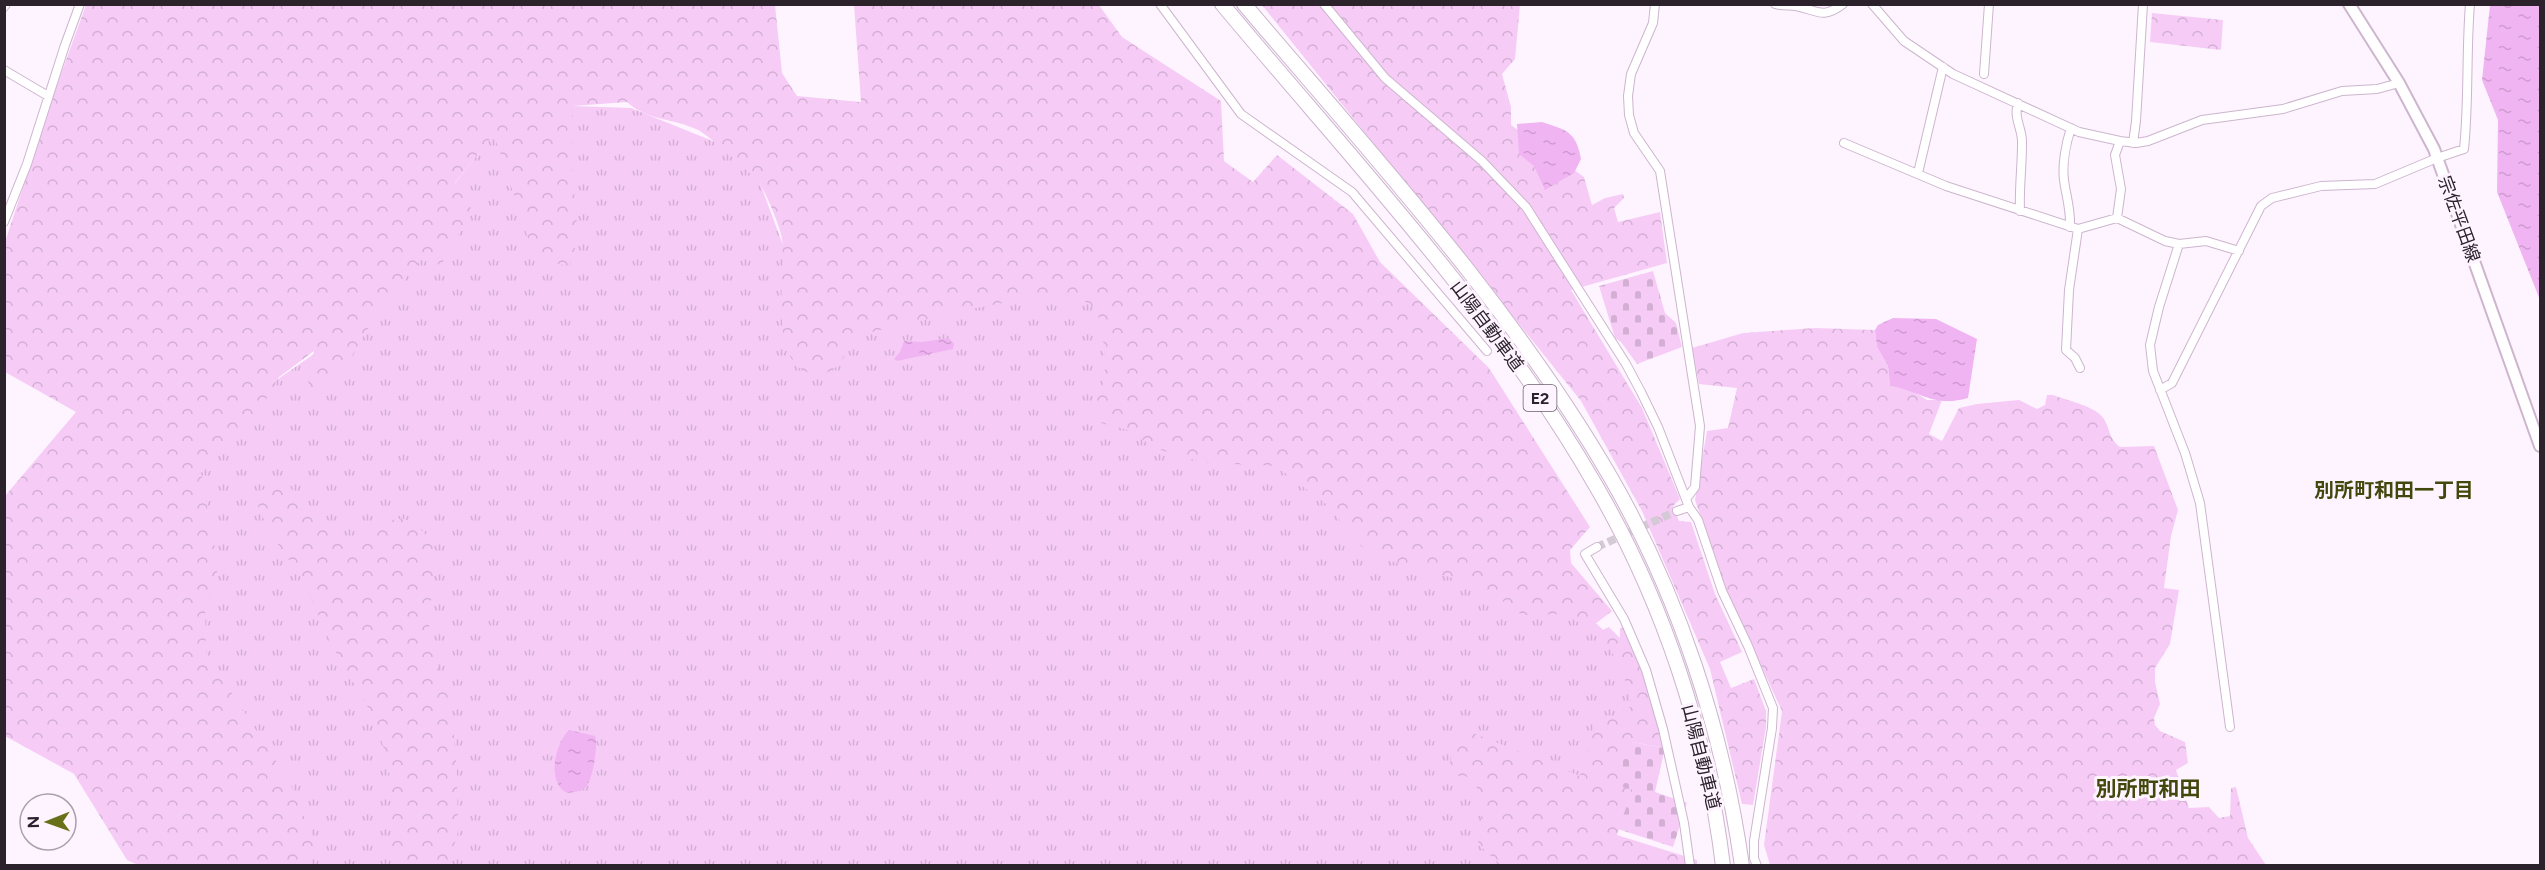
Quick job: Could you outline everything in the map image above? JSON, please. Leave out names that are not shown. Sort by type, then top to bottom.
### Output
[{"type":"highway","name":"山陽自動車道","points":[[1222,4],[1423,242],[1480,314],[1562,430],[1597,488],[1638,569],[1682,681],[1708,774],[1723,866]]},
{"type":"highway","name":"山陽自動車道","points":[[1244,4],[1436,230],[1475,280],[1564,402],[1612,480],[1653,562],[1698,675],[1725,771],[1742,866]]},
{"type":"main road","name":"宗佐平田線","points":[[2349,4],[2399,83],[2437,158],[2541,446]]},
{"type":"street","points":[[4,222],[27,164],[80,4]]},
{"type":"street","points":[[1160,4],[1241,114],[1352,192],[1487,351]]},
{"type":"street","points":[[1324,4],[1385,78],[1482,161],[1526,207],[1626,364],[1658,427],[1688,503],[1698,520],[1722,591],[1749,646],[1773,708],[1772,728],[1754,841],[1754,858],[1757,866]]},
{"type":"street","points":[[1655,4],[1653,23],[1631,74],[1628,96],[1629,115],[1634,133],[1659,171],[1700,426],[1695,487],[1688,503],[1677,511]]},
{"type":"street","points":[[1776,5],[1797,6],[1825,14],[1833,12],[1843,4]]},
{"type":"street","points":[[1872,4],[1904,41],[1943,67],[2071,128],[2133,143],[2148,141],[2202,120],[2283,109],[2342,91],[2377,89],[2399,83]]},
{"type":"street","points":[[1984,74],[1989,4]]},
{"type":"street","points":[[2133,143],[2143,4]]},
{"type":"street","points":[[2160,390],[2172,383],[2261,206],[2272,198],[2321,186],[2375,184],[2464,149],[2468,116],[2466,78],[2470,4]]},
{"type":"street","points":[[1918,173],[1943,67]]},
{"type":"street","points":[[4,70],[48,96]]},
{"type":"street","points":[[2018,104],[2014,115],[2023,143],[2019,171],[2019,211]]},
{"type":"street","points":[[2071,128],[2063,177],[2074,228],[2066,350],[2075,358],[2080,369]]},
{"type":"street","points":[[2117,218],[2121,189],[2115,155],[2120,141]]},
{"type":"street","points":[[1844,143],[1946,186],[2074,228],[2117,218],[2165,241],[2179,244],[2206,242],[2239,251]]},
{"type":"street","points":[[2179,244],[2159,307],[2150,345],[2153,371],[2185,453],[2200,503],[2230,727]]},
{"type":"street","points":[[1597,548],[1586,554],[1624,619],[1646,670],[1659,713],[1684,823],[1690,866]]},
{"type":"green space","points":[[86,5],[775,5],[782,73],[797,96],[861,102],[854,5],[1099,5],[1122,37],[1221,101],[1224,161],[1253,182],[1277,155],[1353,214],[1380,262],[1489,368],[1590,527],[1570,550],[1571,563],[1612,611],[1590,628],[1563,614],[1522,615],[1482,586],[1369,555],[1343,526],[1334,510],[1276,466],[1205,463],[1154,448],[1132,431],[1101,423],[1093,405],[1104,381],[1105,373],[1100,321],[1091,305],[1066,295],[991,305],[854,335],[842,360],[833,370],[820,374],[802,370],[791,358],[785,341],[781,297],[782,239],[770,203],[760,184],[741,164],[711,139],[689,126],[643,113],[627,102],[573,106],[572,163],[578,239],[569,266],[535,260],[494,134],[455,183],[472,210],[441,265],[420,260],[373,320],[339,378],[308,391],[314,351],[279,377],[264,403],[220,446],[201,473],[218,564],[216,579],[205,606],[206,653],[289,781],[314,840],[311,865],[138,865],[127,860],[74,774],[5,736],[5,496],[76,412],[5,372],[5,242]]},
{"type":"green space","points":[[1262,5],[1520,5],[1515,59],[1502,74],[1511,107],[1511,125],[1584,177],[1592,205],[1605,198],[1623,194],[1624,198],[1614,208],[1618,222],[1660,212],[1667,263],[1571,290],[1642,408],[1680,499],[1673,506],[1679,521],[1691,522],[1715,594],[1742,652],[1720,662],[1731,688],[1754,679],[1766,711],[1766,727],[1753,805],[1742,804],[1710,669],[1642,511],[1581,401]]},
{"type":"green space","points":[[2152,13],[2223,20],[2221,50],[2150,42]]},
{"type":"green space","points":[[572,106],[631,108],[750,156],[810,318],[1090,292],[1297,460],[1577,605],[1622,648],[1638,713],[1581,784],[1526,865],[289,866],[187,653],[195,437],[334,340],[501,124]]},
{"type":"green space","points":[[1653,271],[1665,313],[1676,323],[1682,347],[1637,364],[1621,342],[1615,338],[1599,286]]},
{"type":"green space","points":[[1815,328],[1875,330],[1877,347],[1888,366],[1890,386],[1909,389],[1927,400],[1942,400],[1929,434],[1942,441],[1959,408],[2019,400],[2037,409],[2045,405],[2047,395],[2053,395],[2088,407],[2100,414],[2113,440],[2120,447],[2154,446],[2178,510],[2171,536],[2164,588],[2179,590],[2170,644],[2155,668],[2155,682],[2160,704],[2154,718],[2155,725],[2160,731],[2185,742],[2188,763],[2176,770],[2189,808],[2209,807],[2219,818],[2230,816],[2231,788],[2236,787],[2248,838],[2266,865],[1770,865],[1764,845],[1782,711],[1723,583],[1695,500],[1707,431],[1728,428],[1737,388],[1699,384],[1692,348],[1743,333]]},
{"type":"green space","points":[[290,487],[336,543],[360,542],[396,519],[411,522],[433,542],[434,573],[429,618],[430,647],[451,700],[457,774],[458,832],[448,865],[391,865],[392,791],[388,764],[376,721],[331,644],[303,580],[270,533],[253,495],[264,489]]},
{"type":"green space","points":[[1609,627],[1620,638],[1620,628],[1626,627],[1644,669],[1665,748],[1632,742],[1633,790],[1617,835],[1697,860],[1697,865],[1501,865],[1478,844],[1482,809],[1475,785],[1470,777],[1447,775],[1458,727],[1580,776],[1595,726],[1632,706],[1620,666],[1610,650],[1594,634]]},
{"type":"green space","points":[[1632,742],[1665,748],[1655,792],[1687,803],[1673,847],[1618,829],[1633,790],[1622,787],[1617,754],[1620,745]]},
{"type":"water","points":[[2490,5],[2540,5],[2540,300],[2497,192],[2498,120],[2482,80]]},
{"type":"water","points":[[1542,122],[1569,133],[1576,143],[1581,159],[1574,173],[1545,190],[1534,166],[1519,154],[1517,124]]},
{"type":"water","points":[[1893,318],[1936,319],[1977,339],[1968,398],[1956,401],[1936,400],[1890,386],[1888,366],[1877,347],[1875,330],[1878,325]]},
{"type":"water","points":[[949,338],[954,344],[953,349],[897,361],[894,359],[900,352],[904,341],[922,342]]},
{"type":"water","points":[[569,730],[595,736],[596,746],[593,771],[588,784],[582,790],[567,793],[560,788],[556,780],[555,763],[560,744]]},
{"type":"tunnel","points":[[1597,547],[1677,511]]},
{"type":"district","name":"別所町和田一丁目","points":[[2394,490]]},
{"type":"district","name":"別所町和田","points":[[2148,789]]}]
